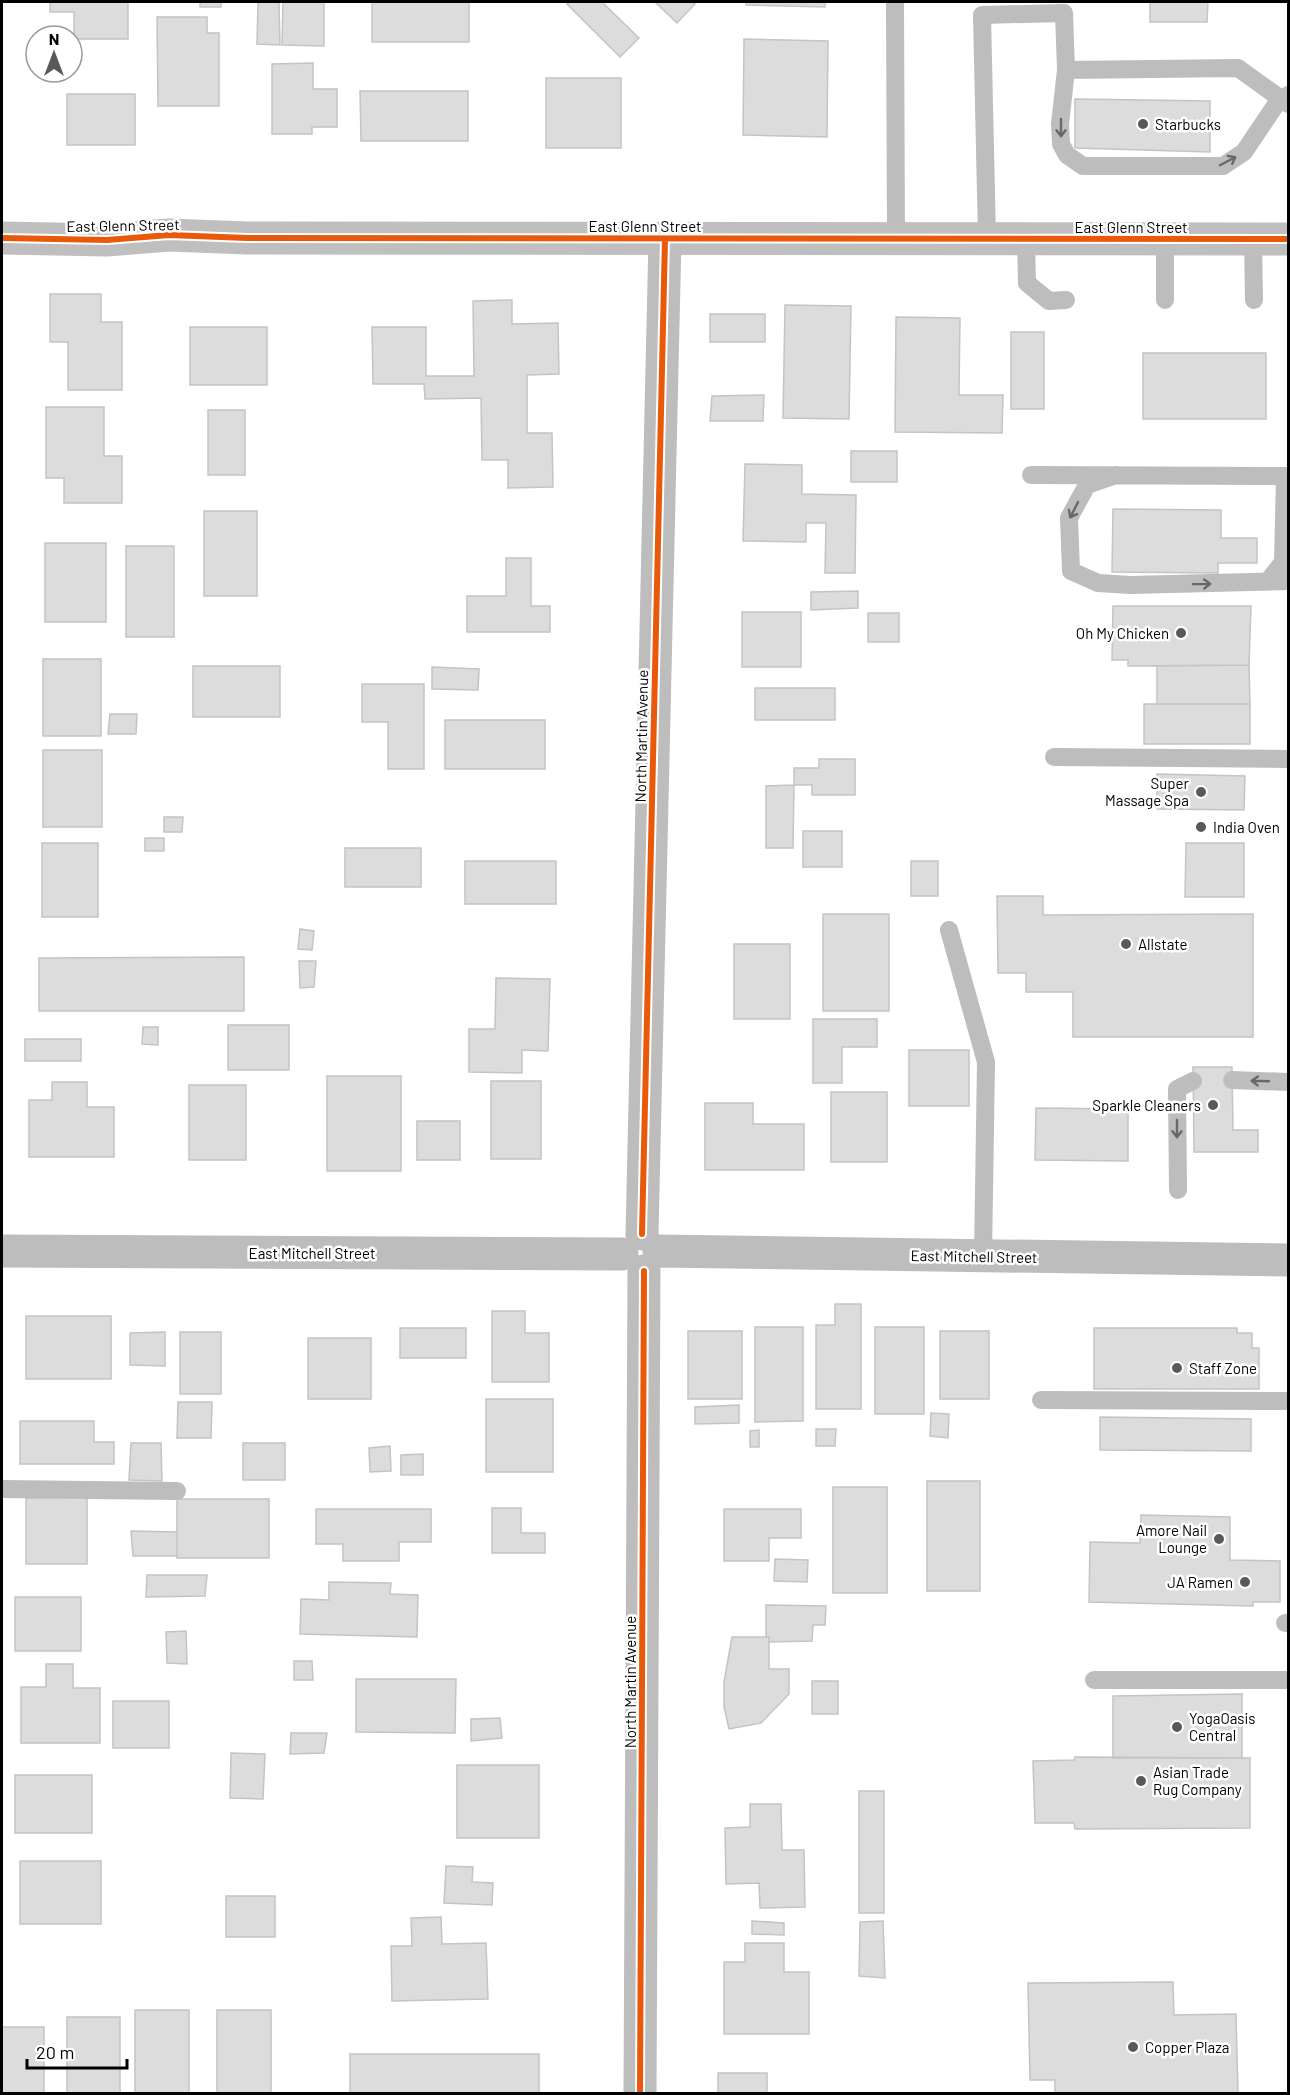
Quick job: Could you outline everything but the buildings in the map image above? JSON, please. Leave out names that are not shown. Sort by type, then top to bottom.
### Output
[{"type":"street","name":"East Glenn Street","points":[[2,238],[107,240],[170,235],[247,238],[1288,239]]},
{"type":"street","name":"North Martin Avenue","points":[[640,2094],[642,1252],[665,239]]},
{"type":"street","name":"East Mitchell Street","points":[[2,1251],[642,1252],[1288,1260]]},
{"type":"lane","points":[[895,2],[896,239]]},
{"type":"lane","points":[[987,239],[982,15],[1064,13],[1066,69],[1060,124],[1061,144],[1067,155],[1083,166],[1223,166],[1244,152],[1285,100],[1238,68],[1066,69]]},
{"type":"lane","points":[[1026,239],[1027,283],[1048,301],[1066,300]]},
{"type":"lane","points":[[1165,239],[1165,300]]},
{"type":"lane","points":[[1253,239],[1254,300]]},
{"type":"lane","points":[[1032,475],[1287,476],[1283,562],[1268,581]]},
{"type":"lane","points":[[1116,475],[1087,485],[1069,518],[1071,571],[1098,583],[1171,585],[1288,581]]},
{"type":"lane","points":[[1054,757],[1288,759]]},
{"type":"lane","points":[[949,930],[986,1062],[983,1256]]},
{"type":"lane","points":[[1232,1080],[1288,1082]]},
{"type":"lane","points":[[1178,1190],[1177,1089],[1193,1081]]},
{"type":"lane","points":[[1041,1400],[1288,1401]]},
{"type":"lane","points":[[2,1489],[177,1491]]},
{"type":"lane","points":[[1094,1680],[1288,1680]]},
{"type":"cycle path","points":[[2,238],[107,240],[169,235],[247,238],[1288,239]]},
{"type":"cycle path","points":[[642,1234],[665,239]]},
{"type":"cycle path","points":[[640,2094],[644,1271]]},
{"type":"place","name":"Starbucks","points":[[1143,124]]},
{"type":"place","name":"Oh My Chicken","points":[[1181,633]]},
{"type":"place","name":"Super Massage Spa","points":[[1201,792]]},
{"type":"place","name":"India Oven","points":[[1201,827]]},
{"type":"place","name":"Allstate","points":[[1126,944]]},
{"type":"place","name":"Sparkle Cleaners","points":[[1213,1105]]},
{"type":"place","name":"Staff Zone","points":[[1177,1368]]},
{"type":"place","name":"Amore Nail Lounge","points":[[1219,1539]]},
{"type":"place","name":"JA Ramen","points":[[1245,1582]]},
{"type":"place","name":"YogaOasis Central","points":[[1177,1727]]},
{"type":"place","name":"Asian Trade Rug Company","points":[[1141,1781]]},
{"type":"place","name":"Copper Plaza","points":[[1133,2047]]}]
